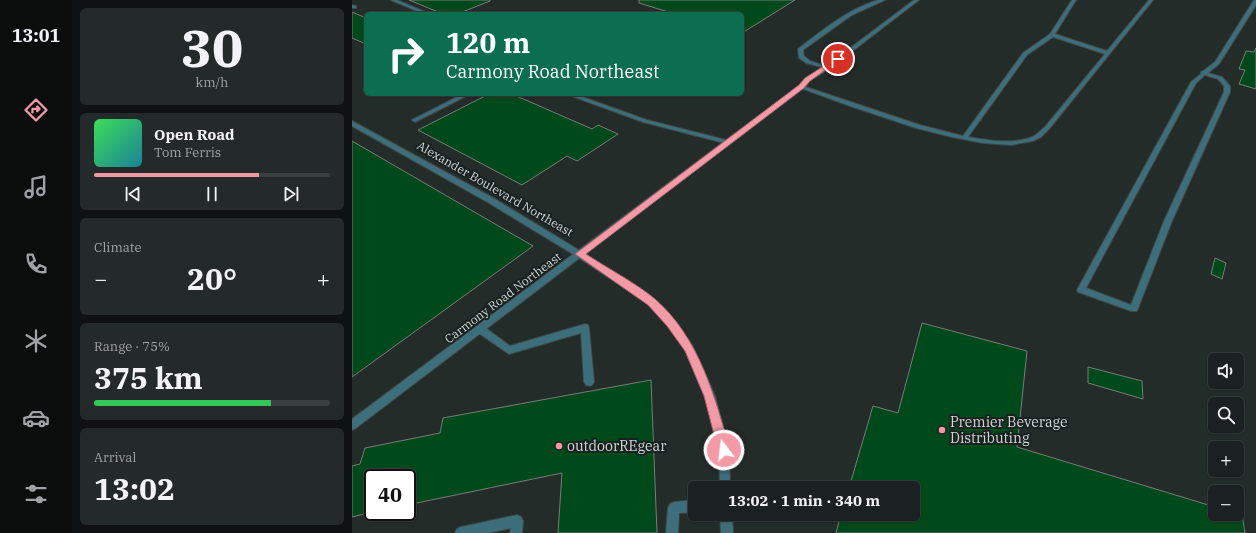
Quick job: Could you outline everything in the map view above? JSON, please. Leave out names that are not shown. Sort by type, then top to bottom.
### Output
[{"type":"street","points":[[393,0],[423,12]]},
{"type":"street","points":[[827,68],[808,62],[801,57],[800,50],[853,13],[871,3],[883,0]]},
{"type":"street","name":"Carmony Road Northeast","points":[[352,426],[801,87],[807,80],[827,68],[917,0]]},
{"type":"street","points":[[965,137],[1025,54],[1052,35],[1061,18],[1074,0]]},
{"type":"street","points":[[801,87],[908,123],[986,142],[1014,143],[1039,136],[1151,0]]},
{"type":"street","points":[[1203,73],[1220,78],[1227,86],[1227,92],[1168,221],[1134,309],[1080,290],[1194,82],[1203,73],[1216,63],[1256,1]]},
{"type":"street","points":[[1052,35],[1108,53]]},
{"type":"street","points":[[415,120],[463,96]]},
{"type":"street","points":[[575,96],[645,121],[728,142]]},
{"type":"street","name":"Alexander Boulevard Northeast","points":[[352,123],[492,201],[579,254],[652,302],[671,323],[689,348],[710,396],[724,450],[725,481]]},
{"type":"street","points":[[480,329],[509,350],[585,328],[589,382]]},
{"type":"street","points":[[672,533],[674,508],[688,507]]},
{"type":"street","points":[[461,533],[517,521],[516,533]]},
{"type":"street","points":[[726,521],[727,533]]},
{"type":"building","points":[[409,0],[490,0],[462,12],[438,12]]},
{"type":"building","points":[[639,0],[795,0],[744,32],[744,12],[668,12],[639,3]]},
{"type":"building","points":[[352,12],[364,17],[364,43],[352,38]]},
{"type":"building","points":[[1256,48],[1256,89],[1239,84],[1245,70],[1239,69],[1246,51],[1254,52]]},
{"type":"building","points":[[485,96],[517,96],[592,129],[598,125],[618,134],[577,161],[567,156],[522,185],[418,130]]},
{"type":"building","points":[[352,141],[533,246],[352,377]]},
{"type":"building","points":[[1215,258],[1226,263],[1222,279],[1211,274]]},
{"type":"building","name":"Premier Beverage Distributing","points":[[922,323],[1027,351],[1017,447],[1208,505],[1208,521],[1243,521],[1245,533],[836,533],[839,521],[920,521],[920,481],[851,481],[873,406],[898,413]]},
{"type":"building","points":[[1088,367],[1142,381],[1143,399],[1088,383]]},
{"type":"building","points":[[651,380],[657,533],[558,533],[562,473],[416,503],[416,469],[364,469],[364,514],[352,517],[352,466],[360,464],[365,448],[440,433],[443,418]]},
{"type":"place","name":"Premier Beverage Distributing","points":[[942,430]]},
{"type":"place","name":"outdoorREgear","points":[[559,446]]},
{"type":"route","points":[[724,450],[710,396],[689,348],[671,323],[652,302],[579,254],[801,87],[807,80],[827,68],[838,59]]}]
